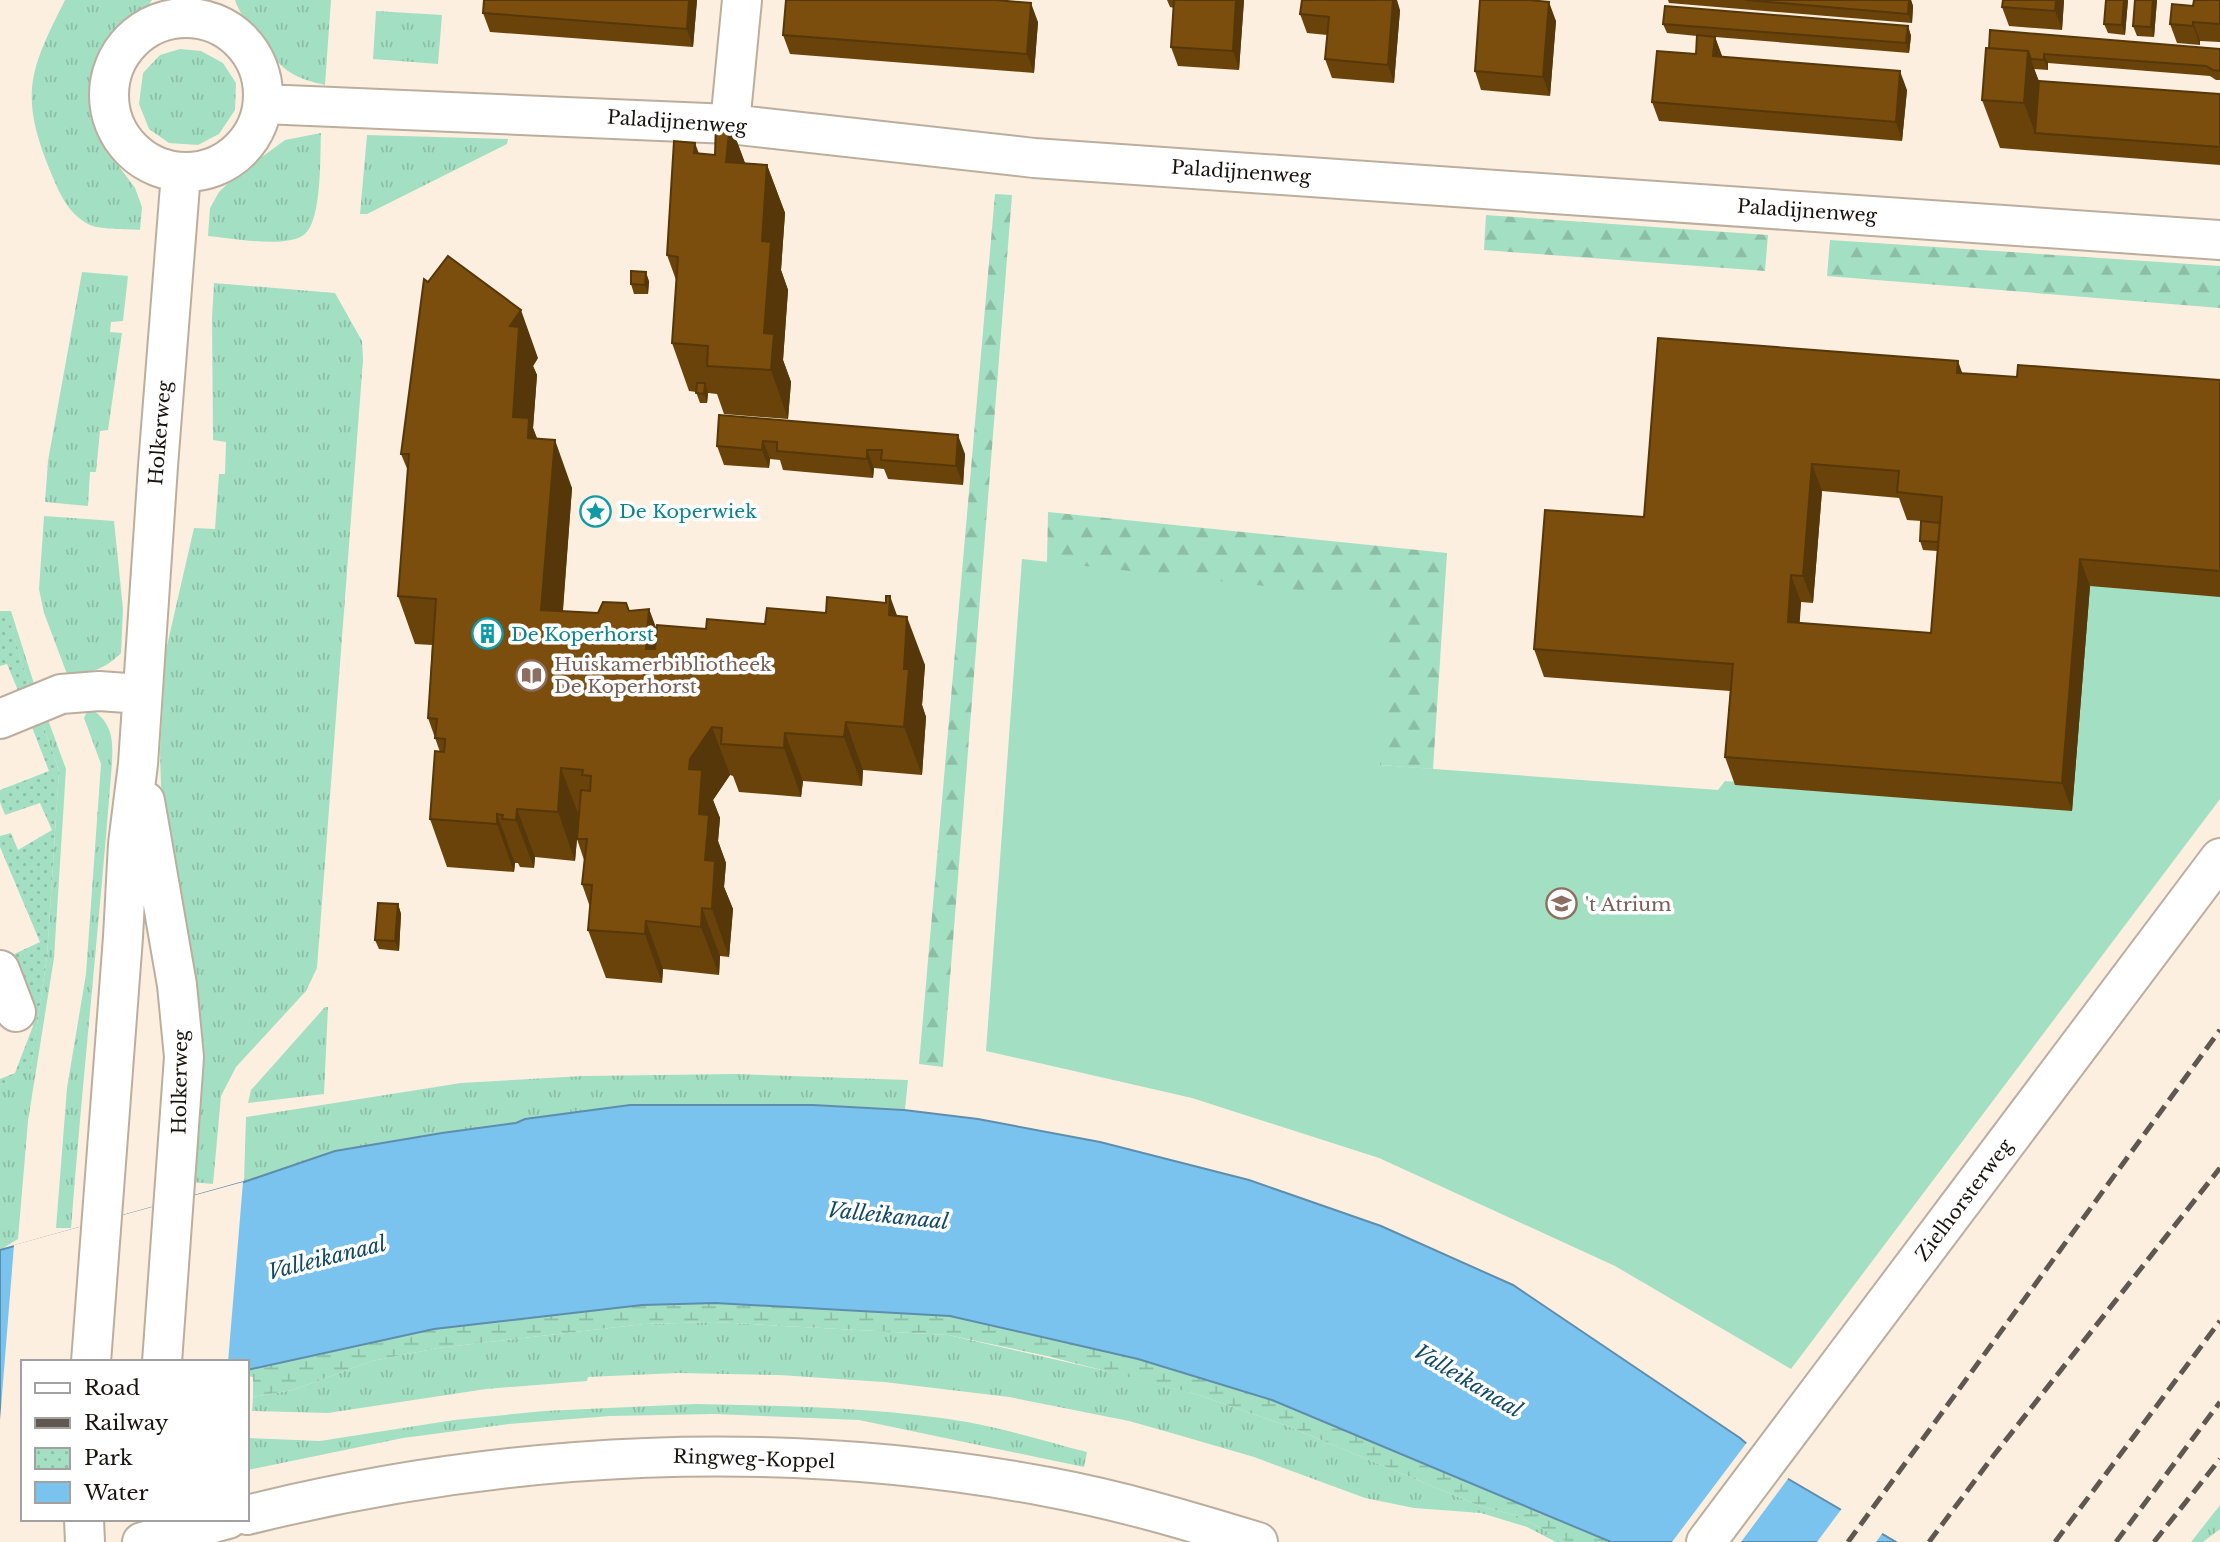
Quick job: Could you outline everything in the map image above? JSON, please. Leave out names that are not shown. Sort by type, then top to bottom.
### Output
[{"type":"street","points":[[730,124],[742,0]]},
{"type":"street","points":[[196,9],[239,38],[254,57],[262,80],[263,104],[255,132],[236,155],[210,169],[181,173],[155,167],[131,151],[115,128],[108,102],[110,74],[122,49],[142,31],[196,9]]},
{"type":"street","name":"Paladijnenweg","points":[[263,104],[730,124],[1034,158],[2220,240]]},
{"type":"street","name":"Holkerweg","points":[[91,1360],[128,844],[138,764],[181,173]]},
{"type":"street","points":[[0,719],[61,694],[99,691],[141,694]]},
{"type":"street","name":"Holkerweg","points":[[138,764],[162,892],[181,1018],[184,1057],[162,1360]]},
{"type":"street","name":"Zielhorsterweg","points":[[1706,1542],[2220,858]]},
{"type":"street","points":[[0,970],[16,1012]]},
{"type":"street","name":"Ringweg-Koppel","points":[[248,1514],[366,1487],[552,1462],[667,1456],[821,1459],[918,1468],[1049,1487],[1167,1515],[1258,1542]]},
{"type":"street","points":[[84,1521],[85,1542]]},
{"type":"street","points":[[157,1535],[219,1521]]},
{"type":"green space","points":[[65,0],[152,0],[107,47],[94,76],[94,113],[106,149],[135,188],[142,207],[140,230],[99,227],[81,219],[69,208],[61,195],[41,146],[32,103],[32,84],[43,46]]},
{"type":"green space","points":[[235,0],[331,0],[325,85],[302,78],[282,66],[250,28]]},
{"type":"green space","points":[[376,11],[442,15],[438,64],[373,59]]},
{"type":"green space","points":[[180,49],[201,51],[223,63],[236,83],[235,110],[219,134],[198,145],[169,143],[149,129],[139,104],[143,73],[160,55]]},
{"type":"green space","points":[[321,133],[315,215],[305,234],[286,241],[273,242],[208,236],[210,208],[219,192],[233,178],[285,140]]},
{"type":"green space","points":[[367,135],[508,139],[507,144],[367,214],[360,214]]},
{"type":"green space","points":[[995,194],[1012,195],[943,1067],[919,1064]]},
{"type":"green space","points":[[1486,215],[1768,235],[1765,271],[1484,250]]},
{"type":"green space","points":[[1830,240],[2220,266],[2220,308],[1827,276]]},
{"type":"green space","points":[[82,272],[128,276],[123,321],[111,322],[110,332],[122,333],[108,430],[100,431],[96,472],[90,472],[88,506],[45,502],[48,461]]},
{"type":"green space","points":[[214,283],[335,293],[362,341],[363,360],[317,968],[306,991],[236,1067],[221,1096],[213,1184],[192,1182],[185,943],[161,786],[160,752],[166,650],[194,528],[215,529],[219,474],[225,474],[226,442],[213,440]]},
{"type":"green space","points":[[2089,482],[2220,491],[2220,799],[1791,1369],[1615,1266],[1379,1158],[1192,1098],[986,1051],[1022,559],[1390,600],[1380,765],[1718,790],[1725,781],[2061,809]]},
{"type":"green space","points":[[1048,512],[1447,553],[1433,769],[1380,765],[1047,562]]},
{"type":"green space","points":[[44,516],[114,521],[123,609],[121,653],[97,670],[67,674],[44,613],[39,589]]},
{"type":"green space","points":[[0,611],[11,611],[35,687],[30,689],[8,617],[0,616]]},
{"type":"green space","points":[[0,616],[8,616],[30,689],[19,693],[7,664],[0,666]]},
{"type":"green space","points":[[93,710],[108,727],[112,763],[71,1228],[56,1228],[67,1088],[86,974],[101,764],[84,718],[87,712]]},
{"type":"green space","points":[[47,717],[66,769],[54,958],[28,1121],[18,1239],[0,1250],[0,1085],[30,1073],[47,956],[59,771],[41,719]]},
{"type":"green space","points":[[41,719],[59,771],[47,956],[30,1074],[0,1085],[0,1079],[15,1073],[33,1026],[33,1013],[10,956],[40,942],[0,847],[0,836],[11,833],[18,850],[52,830],[40,803],[5,815],[0,802],[0,790],[49,771],[30,722]]},
{"type":"green space","points":[[325,1007],[328,1007],[324,1094],[248,1103],[251,1090]]},
{"type":"green space","points":[[736,1074],[908,1080],[905,1109],[630,1105],[525,1119],[516,1123],[335,1151],[244,1182],[246,1117],[461,1083],[583,1076]]},
{"type":"green space","points":[[715,1303],[950,1316],[1138,1359],[1272,1400],[1611,1542],[1567,1542],[1518,1516],[1480,1506],[1290,1427],[1199,1395],[1047,1356],[948,1335],[714,1322],[644,1324],[438,1348],[372,1361],[293,1390],[253,1397],[253,1377],[248,1376],[248,1370],[434,1329],[642,1305]]},
{"type":"green space","points":[[714,1322],[948,1335],[1123,1375],[1199,1395],[1290,1427],[1480,1506],[1518,1516],[1567,1542],[1556,1542],[1527,1527],[1481,1513],[1414,1508],[1365,1498],[1254,1457],[1129,1421],[1009,1397],[884,1382],[779,1375],[678,1373],[588,1377],[587,1381],[486,1389],[328,1413],[252,1411],[253,1397],[293,1390],[372,1361],[438,1348],[644,1324]]},
{"type":"green space","points":[[695,1404],[900,1413],[997,1428],[1087,1452],[1084,1467],[859,1420],[714,1414],[610,1416],[509,1424],[403,1438],[248,1470],[248,1438],[320,1441],[454,1420],[544,1411]]},
{"type":"green space","points":[[2220,1505],[2220,1529],[2203,1542],[2191,1542]]},
{"type":"water","name":"Valleikanaal","points":[[630,1105],[813,1105],[904,1110],[978,1119],[1100,1142],[1249,1180],[1381,1226],[1513,1285],[1740,1438],[1785,1477],[1896,1542],[1611,1542],[1272,1400],[1138,1359],[950,1316],[715,1303],[642,1305],[434,1329],[248,1370],[248,1360],[21,1360],[21,1369],[0,1443],[0,1250],[244,1182],[335,1151],[516,1123],[525,1119]]},
{"type":"pier","points":[[243,1182],[228,1360],[21,1360],[21,1439],[0,1445],[14,1245]]},
{"type":"pier","points":[[1748,1441],[1790,1476],[1741,1542],[1672,1542]]},
{"type":"pier","points":[[1843,1507],[1884,1531],[1876,1542],[1817,1542]]},
{"type":"building","points":[[484,0],[689,0],[687,29],[483,13]]},
{"type":"building","points":[[786,0],[995,0],[1031,3],[1027,54],[783,35]]},
{"type":"building","points":[[1174,0],[1236,0],[1233,51],[1171,47]]},
{"type":"building","points":[[1302,0],[1393,0],[1388,65],[1325,59],[1329,17],[1300,14]]},
{"type":"building","points":[[1480,0],[1549,2],[1543,77],[1475,71]]},
{"type":"building","points":[[1745,0],[1909,0],[1908,14]]},
{"type":"building","points":[[2003,0],[2056,0],[2055,11],[2002,7]]},
{"type":"building","points":[[2106,0],[2124,0],[2122,25],[2104,24]]},
{"type":"building","points":[[2135,0],[2153,0],[2151,27],[2133,26]]},
{"type":"building","points":[[2194,0],[2220,0],[2220,24],[2170,24],[2172,4],[2193,6]]},
{"type":"building","points":[[1665,6],[1908,26],[1906,43],[1663,24]]},
{"type":"building","points":[[1990,30],[2220,49],[2220,71],[2206,66],[2044,54],[2044,60],[2031,59],[2028,51],[1989,48]]},
{"type":"building","points":[[1697,35],[1715,37],[1713,56],[1900,71],[1896,122],[1652,102],[1657,51],[1696,54]]},
{"type":"building","points":[[1986,48],[2028,51],[2024,103],[1982,100]]},
{"type":"building","points":[[2039,81],[2220,94],[2220,147],[2035,133]]},
{"type":"building","points":[[716,122],[730,123],[726,162],[767,165],[762,241],[771,242],[764,333],[774,334],[771,370],[707,366],[708,346],[672,343],[678,257],[667,255],[674,141],[695,143],[694,153],[715,155]]},
{"type":"building","name":"De Koperhorst","points":[[448,256],[521,310],[510,326],[519,327],[513,417],[529,418],[528,438],[555,440],[541,610],[598,613],[603,602],[626,603],[629,611],[649,609],[646,649],[655,649],[657,625],[706,629],[707,619],[765,624],[767,608],[826,613],[827,597],[886,603],[886,596],[890,596],[889,615],[907,617],[904,669],[909,669],[904,727],[846,722],[844,737],[785,733],[784,748],[721,744],[722,728],[712,727],[690,759],[689,769],[702,770],[699,814],[709,815],[705,860],[715,861],[712,909],[702,908],[701,927],[646,921],[645,934],[588,930],[592,885],[582,884],[587,839],[577,839],[581,790],[590,791],[591,776],[582,775],[583,770],[561,768],[558,812],[517,809],[516,820],[502,819],[503,815],[497,814],[497,824],[430,819],[435,751],[444,752],[445,742],[445,739],[435,738],[437,719],[428,718],[436,599],[398,596],[409,454],[401,454],[424,279],[428,282]]},
{"type":"building","points":[[631,271],[646,272],[645,285],[631,284]]},
{"type":"building","points":[[1658,338],[1958,361],[1957,373],[2017,377],[2018,365],[2220,380],[2220,571],[2080,559],[2062,783],[1725,757],[1733,664],[1534,649],[1545,510],[1644,517]],"holes":[[[1812,464],[1899,471],[1897,492],[1942,497],[1931,633],[1788,622],[1791,575],[1803,576]]]},
{"type":"building","points":[[697,383],[705,383],[704,394],[696,393]]},
{"type":"building","points":[[719,415],[958,435],[956,466],[881,460],[882,450],[867,450],[867,459],[777,451],[777,442],[763,441],[762,450],[717,446]]},
{"type":"building","points":[[1921,521],[1940,523],[1938,542],[1920,541]]},
{"type":"building","points":[[378,903],[398,904],[395,941],[375,940]]},
{"type":"railway","points":[[1848,1542],[2220,1030]]},
{"type":"railway","points":[[1929,1542],[1994,1455],[2220,1168]]},
{"type":"railway","points":[[2055,1542],[2220,1321]]},
{"type":"railway","points":[[2116,1542],[2220,1402]]},
{"type":"railway","points":[[2154,1542],[2220,1459]]},
{"type":"place","name":"De Koperwiek","points":[[596,511]]},
{"type":"place","name":"De Koperhorst","points":[[488,634]]},
{"type":"place","name":"Huiskamerbibliotheek De Koperhorst","points":[[531,675]]},
{"type":"place","name":"'t Atrium","points":[[1562,904]]}]
